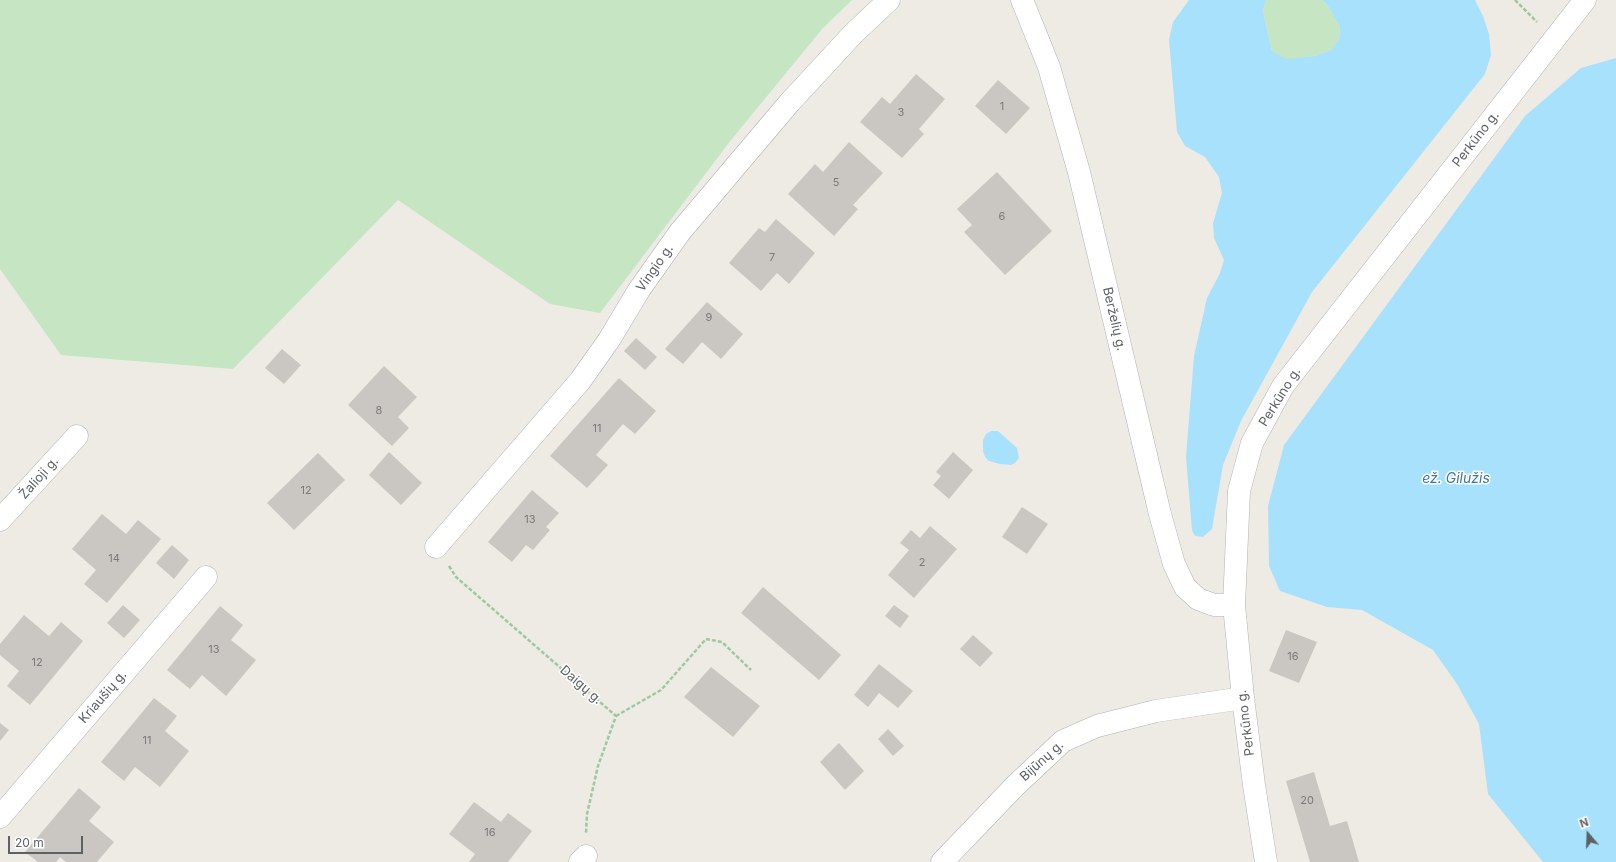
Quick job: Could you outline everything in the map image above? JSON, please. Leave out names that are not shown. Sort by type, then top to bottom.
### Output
[{"type":"street","name":"Vingio g.","points":[[436,547],[580,381],[609,340],[639,290],[680,232],[790,102],[853,34],[889,0]]},
{"type":"street","name":"Berželių g.","points":[[1022,0],[1048,67],[1079,172],[1158,507],[1174,564],[1185,587],[1198,599],[1214,605],[1234,605]]},
{"type":"street","name":"Perkūno g.","points":[[1266,862],[1242,698],[1234,605],[1239,491],[1252,443],[1284,386],[1585,0]]},
{"type":"street","name":"Žalioji g.","points":[[0,520],[77,436]]},
{"type":"street","name":"Kriaušių g.","points":[[0,818],[206,577]]},
{"type":"street","name":"Bijūnų g.","points":[[942,862],[1016,785],[1063,741],[1097,726],[1156,711],[1242,698]]},
{"type":"path","points":[[1515,0],[1554,39]]},
{"type":"path","name":"Daigų g.","points":[[436,547],[456,577],[616,716]]},
{"type":"path","points":[[583,859],[587,814],[598,766],[616,716],[661,690],[706,639],[722,642],[751,670]]},
{"type":"green space","points":[[0,0],[852,0],[823,28],[731,140],[600,313],[550,304],[398,200],[233,369],[61,355],[0,269]]},
{"type":"green space","points":[[1266,0],[1322,0],[1328,6],[1340,27],[1339,39],[1331,50],[1315,56],[1286,60],[1272,51],[1263,11]]},
{"type":"water","points":[[1189,0],[1266,0],[1263,11],[1272,51],[1286,59],[1315,56],[1331,50],[1339,39],[1340,27],[1328,6],[1322,0],[1475,0],[1483,16],[1489,34],[1491,55],[1485,74],[1312,292],[1241,421],[1223,465],[1212,529],[1203,537],[1195,536],[1192,530],[1186,457],[1194,356],[1207,298],[1220,273],[1224,260],[1214,238],[1213,223],[1222,193],[1219,177],[1205,157],[1185,146],[1177,132],[1169,40],[1173,22]]},
{"type":"water","name":"ež. Gilužis","points":[[1616,58],[1616,862],[1543,862],[1488,794],[1479,724],[1457,684],[1433,650],[1362,610],[1327,607],[1280,591],[1269,566],[1268,506],[1284,445],[1525,116],[1581,68]]},
{"type":"water","points":[[991,431],[998,431],[1017,448],[1019,458],[1015,463],[1011,465],[1000,464],[989,461],[985,457],[983,451],[983,440],[986,434]]},
{"type":"building","points":[[916,74],[945,99],[919,129],[924,134],[902,158],[860,122],[882,97],[890,104]]},
{"type":"building","points":[[998,80],[1030,108],[1006,134],[975,106]]},
{"type":"building","points":[[849,142],[883,173],[853,205],[858,209],[834,236],[788,194],[815,164],[823,172]]},
{"type":"building","points":[[997,172],[1052,231],[1005,275],[964,232],[972,225],[957,209]]},
{"type":"building","points":[[776,219],[815,253],[789,284],[777,273],[761,291],[729,263],[759,228],[765,232]]},
{"type":"building","points":[[707,302],[743,334],[721,359],[702,342],[683,364],[665,349]]},
{"type":"building","points":[[636,338],[657,357],[645,370],[624,351]]},
{"type":"building","points":[[282,349],[301,365],[284,384],[265,368]]},
{"type":"building","points":[[384,366],[417,397],[398,417],[409,428],[392,446],[348,405]]},
{"type":"building","points":[[619,378],[656,411],[635,434],[623,424],[596,455],[608,465],[587,488],[550,456]]},
{"type":"building","points":[[389,452],[422,483],[401,505],[369,475]]},
{"type":"building","points":[[953,452],[973,470],[949,499],[933,485],[941,476],[936,472]]},
{"type":"building","points":[[318,453],[345,480],[294,530],[267,503]]},
{"type":"building","points":[[532,490],[559,513],[546,527],[550,530],[533,550],[526,545],[512,562],[488,542]]},
{"type":"building","points":[[1022,507],[1048,524],[1027,554],[1002,537]]},
{"type":"building","points":[[102,514],[126,534],[138,520],[161,539],[107,603],[84,584],[96,570],[72,549]]},
{"type":"building","points":[[930,526],[957,549],[914,598],[888,575],[909,550],[900,543],[911,530],[920,538]]},
{"type":"building","points":[[172,545],[189,560],[174,579],[156,563]]},
{"type":"building","points":[[763,587],[841,655],[819,680],[741,613]]},
{"type":"building","points":[[123,605],[140,620],[124,638],[107,623]]},
{"type":"building","points":[[894,605],[909,616],[900,628],[885,616]]},
{"type":"building","points":[[220,606],[243,625],[231,640],[256,660],[226,696],[202,675],[190,689],[167,670]]},
{"type":"building","points":[[24,615],[49,636],[61,622],[83,641],[30,705],[7,686],[19,671],[0,655],[0,644]]},
{"type":"building","points":[[1286,630],[1317,642],[1299,683],[1269,671]]},
{"type":"building","points":[[973,635],[993,653],[980,667],[960,649]]},
{"type":"building","points":[[879,664],[913,691],[898,708],[879,693],[868,707],[854,695]]},
{"type":"building","points":[[711,667],[760,706],[733,737],[684,697]]},
{"type":"building","points":[[154,698],[177,716],[165,731],[189,751],[160,787],[135,767],[124,781],[101,762]]},
{"type":"building","points":[[0,723],[9,730],[0,741]]},
{"type":"building","points":[[888,729],[904,746],[893,756],[878,739]]},
{"type":"building","points":[[839,743],[864,771],[845,790],[820,762]]},
{"type":"building","points":[[1314,772],[1330,826],[1347,821],[1359,862],[1310,862],[1286,781]]},
{"type":"building","points":[[79,788],[101,807],[89,821],[114,842],[97,862],[66,862],[60,857],[56,862],[38,862],[25,852]]},
{"type":"building","points":[[474,802],[501,822],[508,813],[532,831],[508,862],[469,862],[475,854],[449,834]]}]
